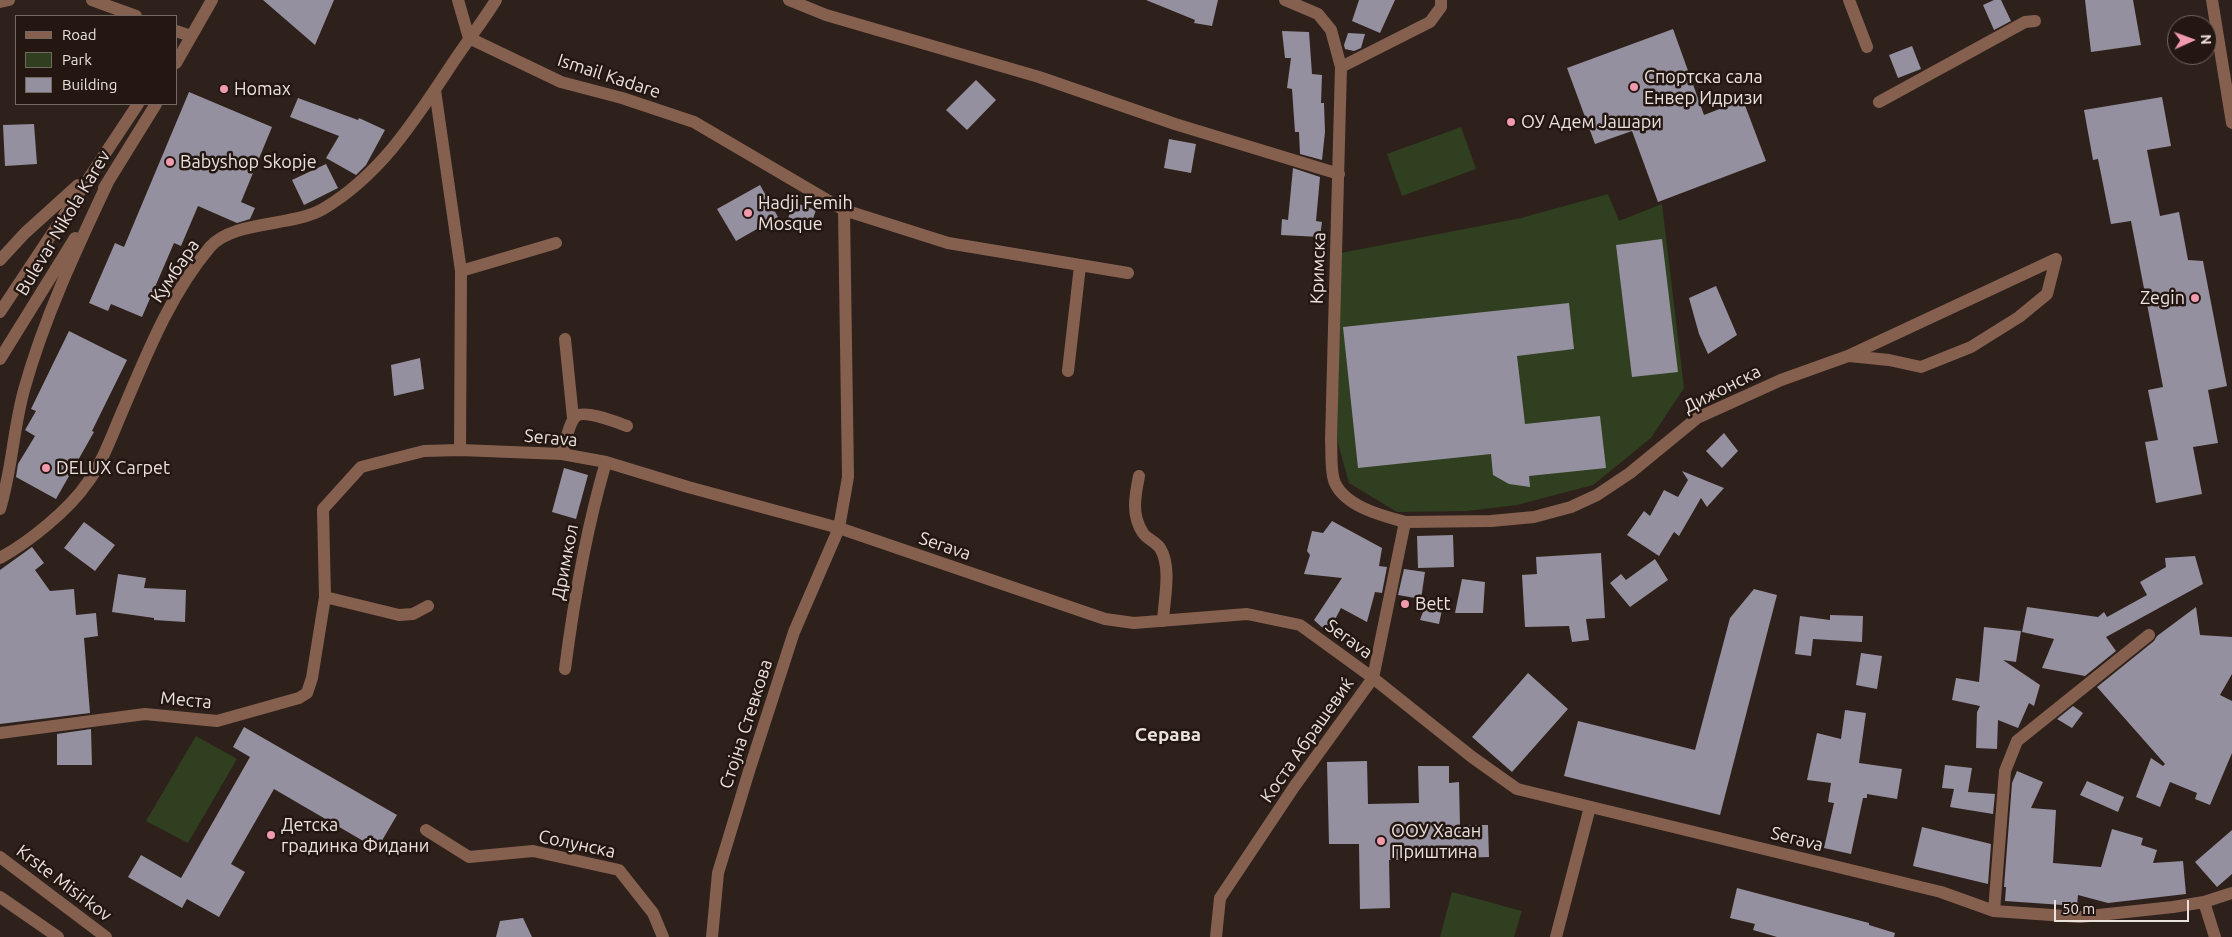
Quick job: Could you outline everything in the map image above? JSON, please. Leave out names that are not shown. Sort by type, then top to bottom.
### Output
[{"type":"street","points":[[0,2],[9,0]]},
{"type":"street","points":[[92,0],[133,15]]},
{"type":"street","points":[[179,53],[212,0]]},
{"type":"street","points":[[458,0],[469,38]]},
{"type":"street","name":"Кумбара","points":[[0,558],[28,539],[55,516],[89,481],[166,315],[190,275],[212,245],[241,229],[289,221],[322,210],[364,179],[400,143],[496,0]]},
{"type":"street","points":[[789,0],[826,16],[1039,77],[1176,124],[1339,174]]},
{"type":"street","name":"Кримска","points":[[1285,0],[1318,14],[1331,30],[1341,67],[1330,440],[1335,482],[1345,496],[1359,506],[1405,522]]},
{"type":"street","points":[[1341,67],[1430,22],[1442,7],[1441,0]]},
{"type":"street","points":[[1849,0],[1867,46]]},
{"type":"street","points":[[2212,0],[2232,123]]},
{"type":"street","points":[[1879,102],[2025,22],[2035,22]]},
{"type":"street","points":[[178,32],[191,36]]},
{"type":"street","name":"Ismail Kadare","points":[[469,38],[561,82],[622,98],[694,122],[844,210],[948,243],[1128,273]]},
{"type":"street","points":[[435,90],[461,271],[460,450]]},
{"type":"street","name":"Bulevar Nikola Karev","points":[[0,312],[137,105]]},
{"type":"street","name":"Bulevar Nikola Karev","points":[[0,359],[155,105]]},
{"type":"street","points":[[0,260],[25,233],[91,173]]},
{"type":"street","points":[[0,510],[9,477],[24,393],[36,350],[79,244],[108,182]]},
{"type":"street","name":"Стојна Стевкова","points":[[712,937],[718,873],[749,771],[794,632],[839,528],[848,477],[844,210]]},
{"type":"street","points":[[461,271],[556,243]]},
{"type":"street","name":"Дижонска","points":[[1405,522],[1534,517],[1571,507],[1597,495],[1630,473],[1698,418],[1781,380],[1848,356],[2056,259],[2047,294],[2018,317],[1971,347],[1921,367],[1889,360],[1848,356]]},
{"type":"street","points":[[1068,371],[1080,266]]},
{"type":"street","points":[[562,454],[573,418],[565,339]]},
{"type":"street","points":[[573,418],[578,415],[587,414],[627,426]]},
{"type":"street","name":"Serava","points":[[326,576],[323,509],[361,467],[424,451],[460,450],[562,454],[606,462],[688,487],[839,528],[1105,619],[1134,623],[1247,614],[1300,625],[1373,678],[1472,758],[1517,789],[1941,892],[1994,911],[2080,917],[2204,902],[2232,892]]},
{"type":"street","name":"Дримкол","points":[[565,669],[573,606],[594,502],[606,462]]},
{"type":"street","points":[[1139,476],[1135,497],[1135,516],[1143,534],[1160,548],[1166,569],[1163,621]]},
{"type":"street","name":"Коста Абрашевиќ","points":[[1216,937],[1220,898],[1294,787],[1373,678],[1405,522]]},
{"type":"street","name":"Места","points":[[0,732],[144,714],[217,721],[299,698],[307,693],[312,678],[325,597],[326,576]]},
{"type":"street","points":[[325,597],[399,615],[413,614],[428,606]]},
{"type":"street","points":[[1994,911],[2005,771],[2016,741],[2149,635]]},
{"type":"street","points":[[1556,937],[1590,807]]},
{"type":"street","name":"Солунска","points":[[426,830],[469,857],[533,851],[619,870],[653,913],[663,937]]},
{"type":"street","name":"Krste Misirkov","points":[[0,857],[106,937]]},
{"type":"street","points":[[0,897],[58,937]]},
{"type":"street","points":[[2204,902],[2215,937]]},
{"type":"green space","points":[[1461,127],[1476,169],[1402,196],[1387,154]]},
{"type":"green space","points":[[1608,194],[1619,221],[1662,204],[1684,388],[1651,438],[1593,485],[1517,505],[1467,511],[1397,512],[1349,483],[1337,440],[1341,253],[1521,218]]},
{"type":"green space","points":[[196,736],[237,759],[188,843],[146,821]]},
{"type":"green space","points":[[1452,892],[1522,911],[1514,937],[1440,937]]},
{"type":"building","points":[[263,0],[334,0],[315,45]]},
{"type":"building","points":[[1146,0],[1218,0],[1212,26],[1194,23],[1195,20]]},
{"type":"building","points":[[1359,0],[1395,0],[1380,33],[1352,21]]},
{"type":"building","points":[[1994,0],[2001,0],[2011,21],[1994,30],[1983,5]]},
{"type":"building","points":[[2085,0],[2133,0],[2141,45],[2091,52]]},
{"type":"building","points":[[1673,29],[1704,115],[1743,100],[1766,161],[1658,202],[1632,131],[1595,144],[1567,68]]},
{"type":"building","points":[[1282,31],[1309,32],[1312,74],[1322,75],[1321,103],[1324,103],[1325,132],[1322,160],[1300,154],[1299,132],[1295,132],[1292,89],[1287,88],[1291,58],[1285,58]]},
{"type":"building","points":[[1348,33],[1365,34],[1361,48],[1354,51],[1345,49],[1344,45]]},
{"type":"building","points":[[1912,46],[1921,69],[1898,78],[1889,55]]},
{"type":"building","points":[[976,80],[996,100],[967,130],[946,110]]},
{"type":"building","points":[[189,92],[272,127],[241,202],[255,208],[250,219],[237,223],[198,206],[181,246],[174,243],[142,317],[111,304],[108,311],[89,303],[115,243],[124,247]]},
{"type":"building","points":[[2162,97],[2171,146],[2147,150],[2160,216],[2179,212],[2188,260],[2203,261],[2227,386],[2208,390],[2218,443],[2193,447],[2202,494],[2156,503],[2145,442],[2158,440],[2148,390],[2163,387],[2131,221],[2111,224],[2098,159],[2093,160],[2084,110]]},
{"type":"building","points":[[298,98],[358,120],[359,118],[385,130],[366,165],[356,175],[326,158],[339,136],[290,117]]},
{"type":"building","points":[[34,124],[37,164],[5,166],[3,125]]},
{"type":"building","points":[[1169,139],[1196,144],[1191,173],[1164,168]]},
{"type":"building","points":[[326,164],[338,188],[304,205],[292,180]]},
{"type":"building","points":[[1293,168],[1320,177],[1316,221],[1322,222],[1320,237],[1281,235],[1282,219],[1288,220]]},
{"type":"building","name":"Hadji Femih Mosque","points":[[760,185],[778,217],[736,241],[717,209]]},
{"type":"building","points":[[793,202],[816,210],[810,227],[788,219]]},
{"type":"building","points":[[1662,239],[1678,372],[1632,377],[1616,245]]},
{"type":"building","points":[[1716,286],[1737,335],[1708,354],[1699,334],[1689,298]]},
{"type":"building","points":[[1569,303],[1574,349],[1517,356],[1525,424],[1600,416],[1606,468],[1529,476],[1530,487],[1509,484],[1493,475],[1491,454],[1358,468],[1343,327]]},
{"type":"building","points":[[69,331],[127,360],[92,431],[94,432],[56,499],[16,477],[18,464],[35,436],[25,430],[36,411],[31,409]]},
{"type":"building","points":[[420,358],[424,389],[394,396],[391,365]]},
{"type":"building","points":[[1724,433],[1738,451],[1722,468],[1706,451]]},
{"type":"building","points":[[564,468],[588,475],[576,519],[552,512]]},
{"type":"building","points":[[1682,471],[1724,488],[1707,507],[1701,498],[1679,536],[1674,532],[1659,556],[1627,535],[1644,511],[1650,516],[1664,490],[1678,497],[1688,480]]},
{"type":"building","points":[[1332,521],[1382,548],[1379,566],[1387,567],[1382,593],[1375,592],[1367,622],[1341,608],[1328,633],[1314,620],[1342,578],[1304,574],[1310,555],[1307,551],[1312,531],[1323,533]]},
{"type":"building","points":[[84,522],[115,545],[95,571],[64,548]]},
{"type":"building","points":[[1453,535],[1454,567],[1418,568],[1417,536]]},
{"type":"building","points":[[32,547],[44,563],[35,570],[50,591],[74,589],[76,615],[96,613],[98,636],[84,638],[90,713],[0,724],[0,570]]},
{"type":"building","points":[[1601,553],[1605,618],[1586,619],[1589,640],[1572,642],[1569,626],[1525,627],[1522,575],[1537,574],[1536,557]]},
{"type":"building","points":[[2195,556],[2203,584],[2106,637],[2116,651],[2085,676],[2042,668],[2054,639],[2022,632],[2027,607],[2098,617],[2104,612],[2107,617],[2147,595],[2140,582],[2166,567],[2165,558]]},
{"type":"building","points":[[1655,559],[1668,580],[1630,607],[1610,583],[1621,574],[1626,580]]},
{"type":"building","points":[[1404,569],[1425,572],[1421,599],[1398,595]]},
{"type":"building","points":[[118,574],[146,578],[144,588],[186,590],[185,622],[154,620],[154,618],[112,612]]},
{"type":"building","points":[[1462,579],[1485,582],[1483,613],[1455,613]]},
{"type":"building","points":[[1754,589],[1777,595],[1720,815],[1564,776],[1578,721],[1695,750],[1730,618]]},
{"type":"building","points":[[1428,598],[1443,605],[1439,624],[1420,620]]},
{"type":"building","points":[[2196,607],[2200,635],[2232,637],[2232,674],[2220,695],[2232,701],[2232,753],[2210,805],[2195,799],[2197,793],[2170,782],[2160,807],[2136,797],[2151,758],[2163,766],[2165,764],[2097,687],[2154,641],[2157,636]]},
{"type":"building","points":[[1830,615],[1863,616],[1862,642],[1813,639],[1811,656],[1795,654],[1800,616],[1830,620]]},
{"type":"building","points":[[1984,627],[2021,631],[2016,662],[2003,660],[2040,685],[2034,706],[2029,703],[2018,728],[1998,720],[1997,749],[1976,748],[1977,712],[1980,706],[1952,700],[1956,678],[1979,682]]},
{"type":"building","points":[[1861,653],[1882,656],[1877,689],[1856,685]]},
{"type":"building","points":[[1528,673],[1568,709],[1512,772],[1472,737]]},
{"type":"building","points":[[2073,706],[2083,713],[2072,728],[2057,719]]},
{"type":"building","points":[[1845,710],[1866,713],[1859,763],[1902,769],[1897,799],[1867,794],[1867,798],[1863,798],[1851,854],[1824,848],[1834,803],[1828,802],[1831,783],[1807,780],[1817,733],[1841,739]]},
{"type":"building","points":[[244,727],[397,815],[377,849],[274,789],[231,864],[245,872],[219,917],[187,899],[182,908],[128,877],[141,855],[181,878],[250,757],[233,747]]},
{"type":"building","points":[[91,729],[92,765],[57,765],[57,734]]},
{"type":"building","points":[[1367,761],[1368,804],[1419,803],[1418,766],[1449,766],[1449,783],[1459,782],[1460,825],[1488,825],[1489,857],[1389,860],[1390,908],[1360,909],[1359,844],[1329,844],[1327,762]]},
{"type":"building","points":[[1945,765],[1972,768],[1968,792],[1995,794],[1993,814],[1950,807],[1954,789],[1942,788]]},
{"type":"building","points":[[2017,771],[2043,782],[2031,808],[2056,810],[2053,863],[2101,867],[2112,829],[2143,838],[2141,845],[2157,850],[2153,863],[2183,861],[2186,894],[2108,903],[2078,895],[2077,906],[2005,901],[2006,887],[2004,887],[2012,783]]},
{"type":"building","points":[[2087,781],[2124,797],[2118,812],[2080,795]]},
{"type":"building","points":[[1922,827],[1991,844],[1988,884],[1913,866]]},
{"type":"building","points":[[2232,830],[2232,874],[2217,887],[2195,862]]},
{"type":"building","points":[[1737,888],[1869,923],[1869,925],[1895,933],[1894,937],[1777,937],[1753,930],[1755,924],[1730,918]]},
{"type":"building","points":[[523,918],[532,937],[496,937],[500,921]]},
{"type":"place","name":"Спортска сала Енвер Идризи","points":[[1634,87]]},
{"type":"place","name":"Homax","points":[[224,89]]},
{"type":"place","name":"ОУ Адем Јашари","points":[[1511,122]]},
{"type":"place","name":"Babyshop Skopje","points":[[170,162]]},
{"type":"place","name":"Hadji Femih Mosque","points":[[748,213]]},
{"type":"place","name":"Zegin","points":[[2195,298]]},
{"type":"place","name":"DELUX Carpet","points":[[46,468]]},
{"type":"place","name":"Bett","points":[[1405,604]]},
{"type":"place","name":"Детска градинка Фидани","points":[[271,835]]},
{"type":"place","name":"ООУ Хасан Приштина","points":[[1381,841]]},
{"type":"district","name":"Серава","points":[[1168,735]]}]
